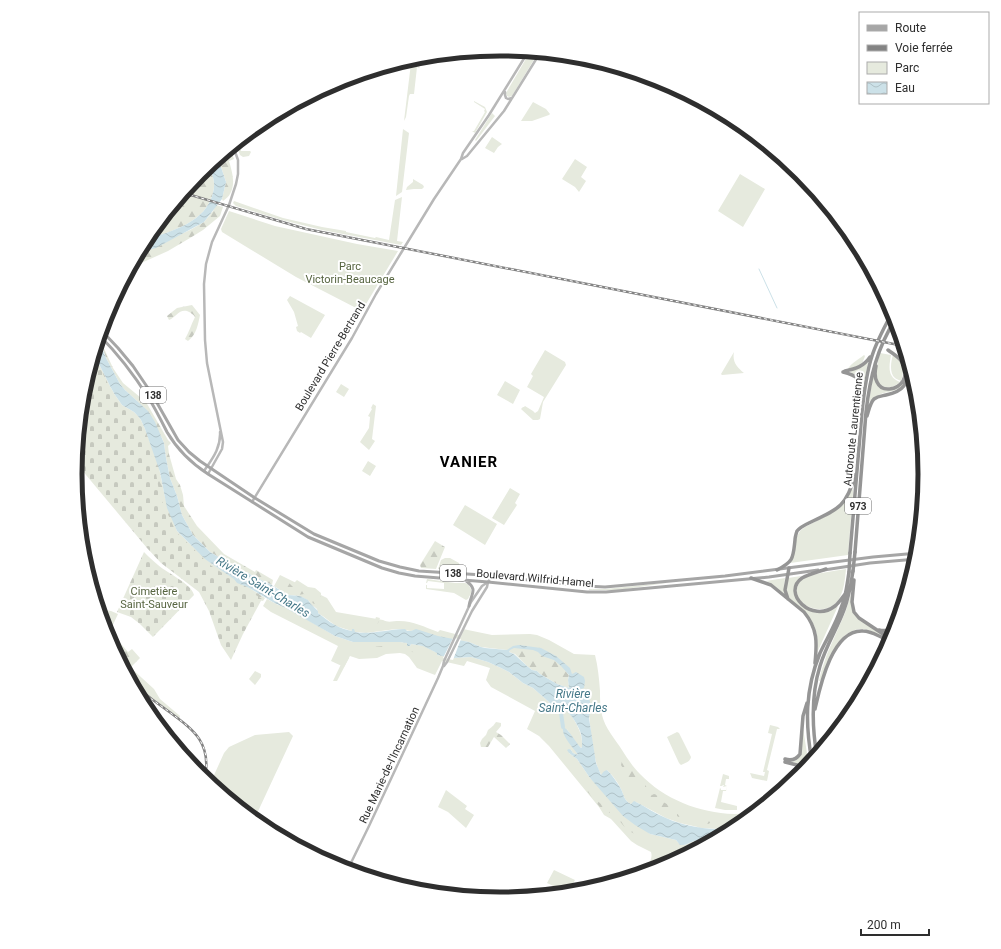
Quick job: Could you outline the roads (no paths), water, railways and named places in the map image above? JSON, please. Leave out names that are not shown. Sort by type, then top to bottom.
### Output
[{"type":"highway","name":"Autoroute Laurentienne","points":[[816,749],[813,716],[820,666],[844,610],[849,594],[853,571],[857,465],[863,402],[867,378],[874,351],[889,319]]},
{"type":"highway","name":"Autoroute Laurentienne","points":[[811,754],[808,730],[808,700],[814,670],[841,609],[845,593],[853,552],[868,391],[877,356],[892,326]]},
{"type":"highway","points":[[888,350],[902,361],[905,375]]},
{"type":"highway","points":[[863,402],[862,387],[859,379],[854,375],[843,372],[860,367],[874,351]]},
{"type":"highway","points":[[877,356],[875,377],[881,388],[887,389],[897,387],[901,384],[906,370]]},
{"type":"highway","points":[[864,425],[869,407],[873,400],[879,396],[894,393],[903,388],[908,378]]},
{"type":"highway","points":[[777,570],[787,565],[791,561],[795,537],[798,531],[803,526],[835,510],[842,504],[852,486],[857,465]]},
{"type":"highway","points":[[789,568],[785,590],[789,600]]},
{"type":"highway","points":[[826,569],[802,578],[799,581],[796,585],[795,593],[798,601],[810,609],[822,612],[834,607],[845,593]]},
{"type":"highway","points":[[853,571],[852,602],[854,612],[859,618],[886,637]]},
{"type":"highway","points":[[751,578],[771,585],[808,617],[815,632],[817,644],[814,670]]},
{"type":"highway","points":[[874,628],[883,631],[889,629]]},
{"type":"highway","points":[[813,716],[821,682],[836,649],[844,638],[854,632],[863,630],[885,639]]},
{"type":"highway","points":[[800,766],[785,760],[794,760],[800,754],[803,716],[808,700]]},
{"type":"main road","name":"Boulevard Pierre-Bertrand","points":[[252,502],[352,338],[379,288],[525,57]]},
{"type":"main road","name":"Boulevard Pierre-Bertrand","points":[[461,159],[467,156],[504,111],[537,58]]},
{"type":"main road","points":[[505,89],[506,98],[512,98]]},
{"type":"main road","points":[[208,474],[220,453],[223,445],[223,437],[210,381],[206,354],[204,284],[206,264],[212,242],[229,205],[236,184],[238,160],[235,151]]},
{"type":"main road","name":"Boulevard Wilfrid-Hamel","points":[[106,335],[139,374],[174,434],[195,458],[255,498],[314,534],[384,562],[407,569],[605,587],[725,576],[911,554]]},
{"type":"main road","name":"Boulevard Wilfrid-Hamel","points":[[104,340],[135,377],[152,403],[167,431],[178,446],[188,458],[204,471],[308,537],[392,571],[411,575],[587,592],[606,592],[788,574],[870,563],[910,560]]},
{"type":"main road","points":[[204,471],[219,446],[220,426]]},
{"type":"main road","name":"Rue Marie-de-l'Incarnation","points":[[350,865],[407,745],[444,661],[487,587],[491,577]]},
{"type":"main road","points":[[465,580],[471,584],[473,589],[470,606]]},
{"type":"main road","name":"Rue Marie-de-l'Incarnation","points":[[443,666],[448,662],[456,638],[470,606],[482,586],[488,582]]},
{"type":"water","points":[[220,165],[226,182],[222,199],[204,222],[156,248],[147,251],[157,236],[192,221],[206,208],[214,190],[212,174]]},
{"type":"water","name":"Rivière Saint-Charles","points":[[102,347],[120,384],[148,411],[155,422],[164,443],[170,478],[182,515],[193,535],[210,552],[227,563],[270,584],[288,595],[300,596],[308,600],[318,611],[318,613],[333,624],[345,629],[352,631],[352,629],[354,629],[355,632],[367,633],[399,629],[411,631],[416,629],[438,636],[469,642],[485,648],[507,650],[513,646],[519,645],[541,648],[556,656],[570,668],[572,674],[576,672],[584,677],[584,688],[581,689],[582,692],[588,695],[591,705],[589,718],[596,763],[601,775],[607,770],[613,776],[621,789],[624,798],[631,804],[634,801],[662,816],[683,824],[709,829],[722,829],[702,841],[699,840],[680,845],[676,840],[650,834],[635,825],[623,816],[590,778],[577,759],[567,750],[569,749],[578,755],[566,738],[563,727],[581,748],[582,747],[582,737],[580,731],[569,713],[563,711],[561,713],[533,688],[523,683],[509,672],[488,662],[471,657],[453,658],[437,655],[437,653],[423,646],[411,644],[410,646],[407,646],[407,643],[400,642],[353,642],[335,636],[249,588],[237,583],[234,579],[205,559],[177,531],[167,508],[160,472],[141,420],[134,412],[122,405],[110,386],[98,361]],"holes":[[[514,648],[538,652],[542,656],[554,660],[569,675],[569,688],[557,684],[537,671],[532,670],[514,654],[509,652]]]},
{"type":"waterway","points":[[759,269],[777,308]]},
{"type":"waterway","points":[[561,713],[563,727]]},
{"type":"railway","points":[[190,195],[306,229],[899,345]]},
{"type":"railway","points":[[144,693],[183,722],[198,737],[205,754],[206,771]]},
{"type":"district","name":"VANIER","points":[[469,462]]},
{"type":"park label","name":"Parc Victorin-Beaucage","points":[[350,272]]},
{"type":"park label","name":"Cimetière Saint-Sauveur","points":[[154,597]]}]
